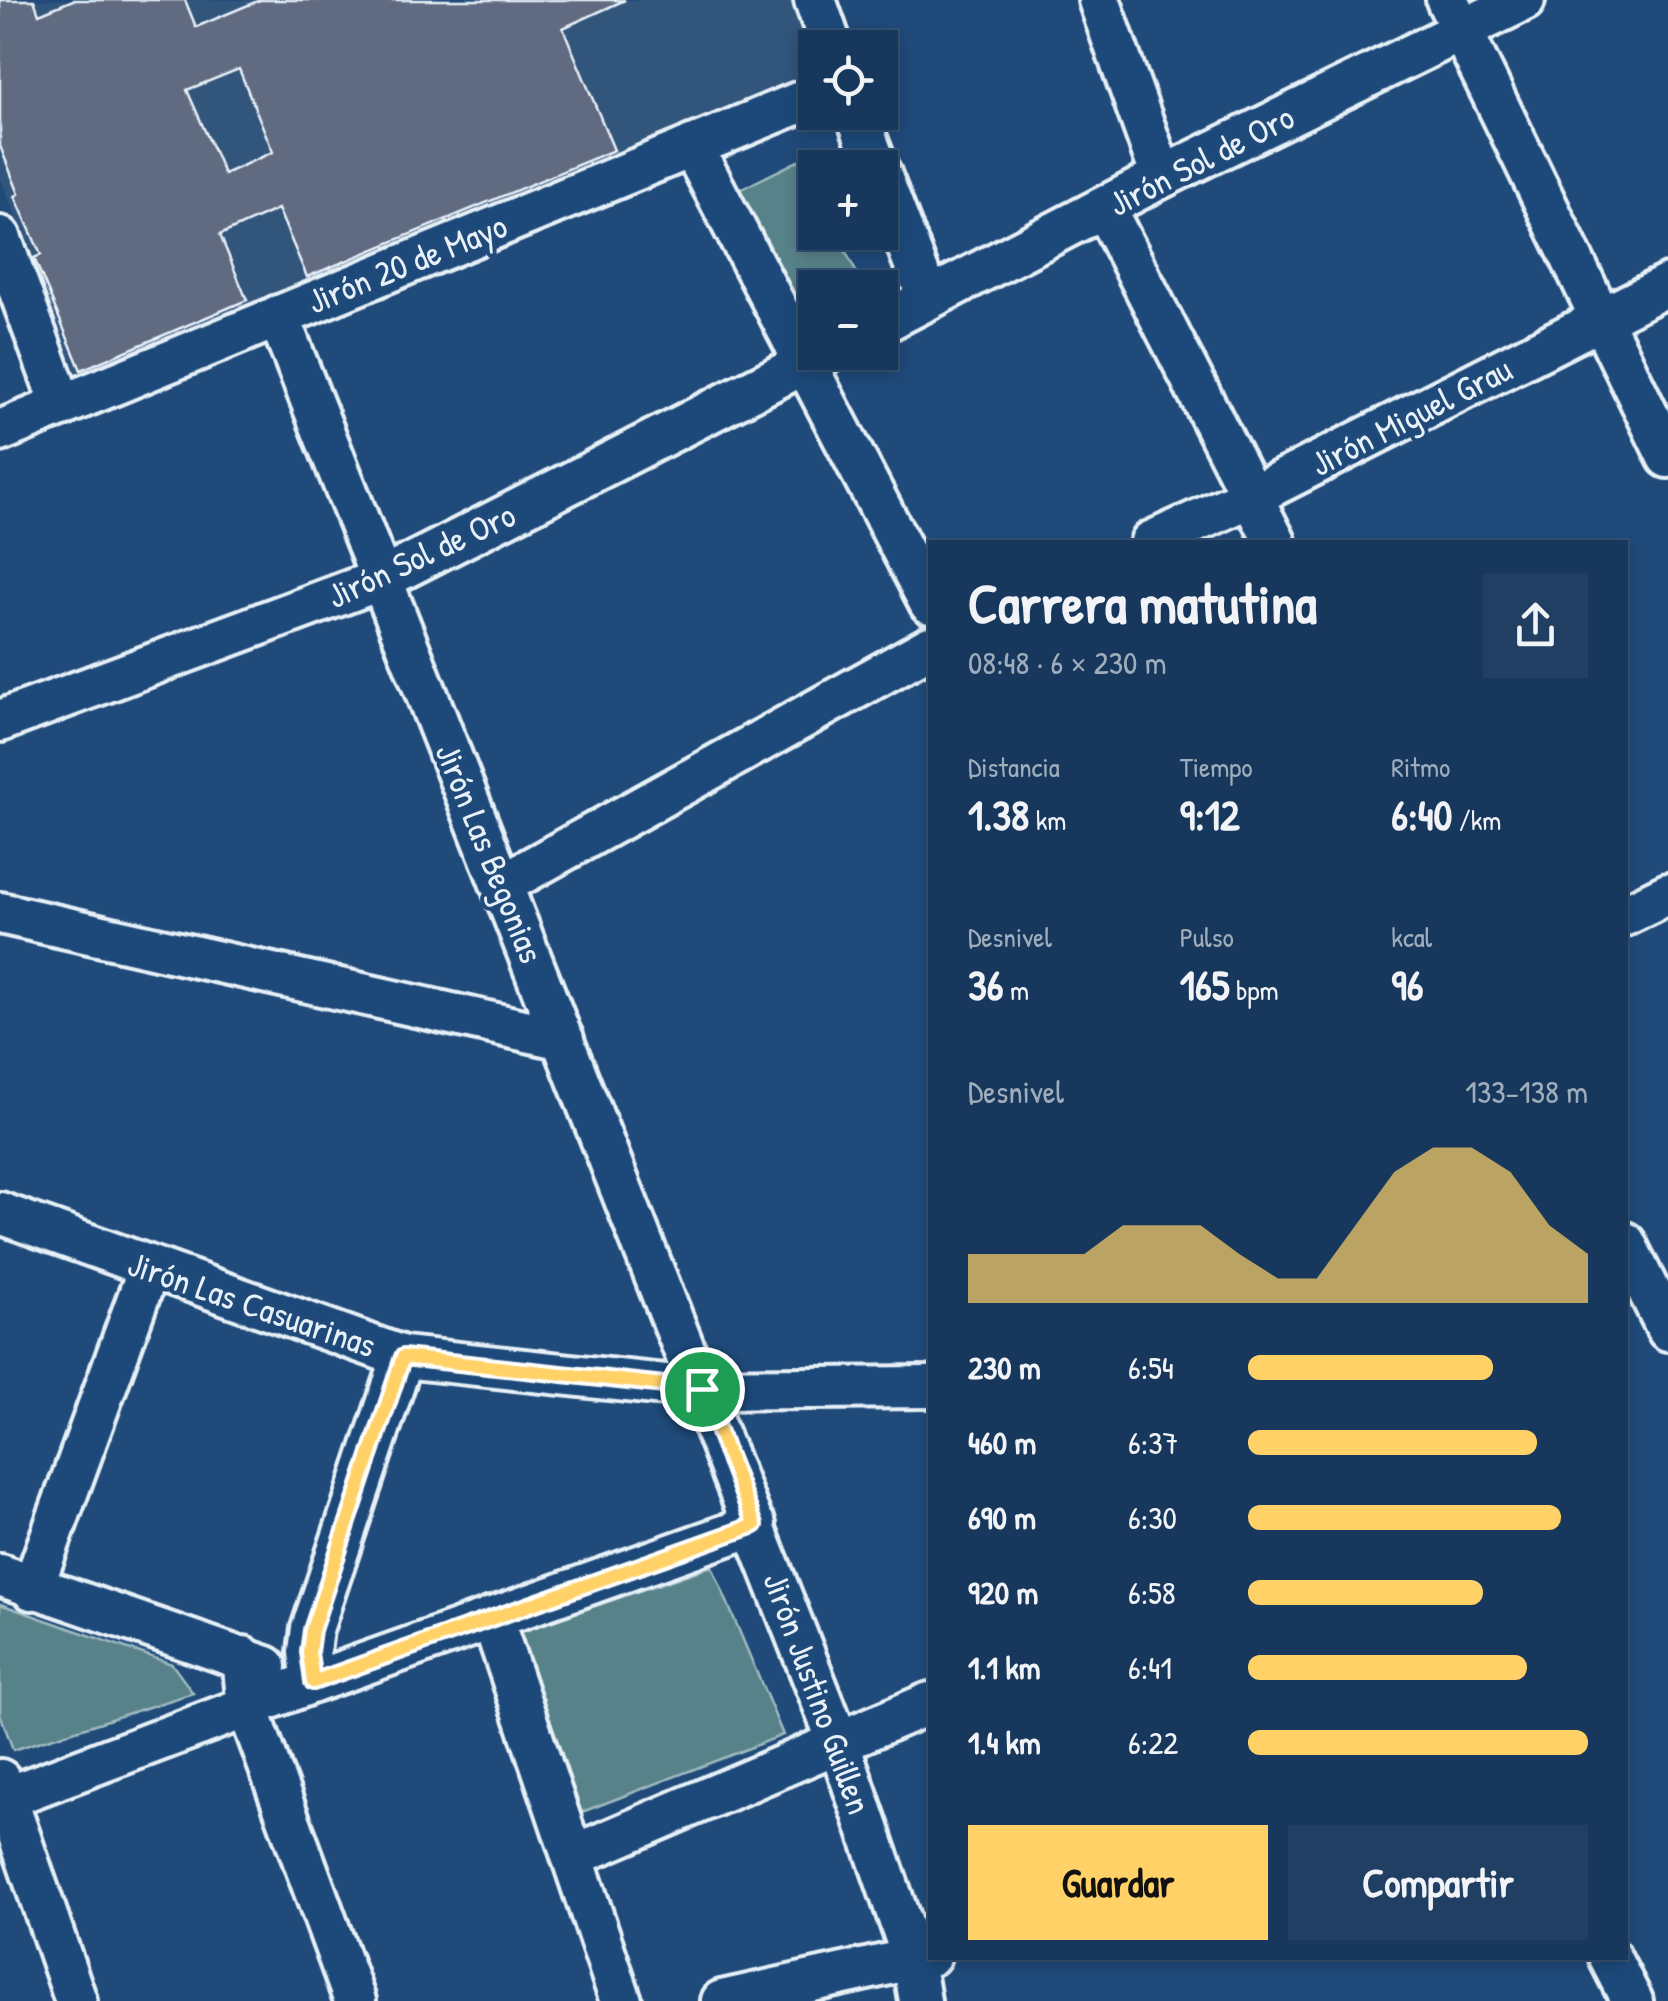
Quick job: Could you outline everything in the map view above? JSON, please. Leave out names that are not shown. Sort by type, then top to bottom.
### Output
[{"type":"street","points":[[815,0],[826,30]]},
{"type":"street","points":[[1099,0],[1162,178]]},
{"type":"street","name":"Jirón Sol de Oro","points":[[898,314],[1105,210],[1454,16],[1524,0]]},
{"type":"street","points":[[1454,16],[1668,457]]},
{"type":"street","name":"Jirón 20 de Mayo","points":[[0,431],[798,103]]},
{"type":"street","points":[[692,146],[798,326]]},
{"type":"street","points":[[1105,210],[1274,540]]},
{"type":"street","points":[[898,220],[928,298]]},
{"type":"street","points":[[0,237],[62,406]]},
{"type":"street","name":"Jirón Miguel Grau","points":[[1156,540],[1252,496],[1668,285]]},
{"type":"street","name":"Jirón Las Begonias","points":[[278,316],[702,1389]]},
{"type":"street","name":"Jirón Sol de Oro","points":[[0,722],[382,580],[798,368]]},
{"type":"street","points":[[823,370],[928,599]]},
{"type":"street","points":[[503,884],[928,647]]},
{"type":"street","points":[[1628,914],[1668,894]]},
{"type":"street","points":[[0,914],[564,1039]]},
{"type":"street","name":"Jirón Las Casuarinas","points":[[0,1213],[403,1357],[702,1389],[928,1387]]},
{"type":"street","points":[[1628,1249],[1668,1330]]},
{"type":"street","points":[[149,1268],[16,1582],[243,1657],[310,1684]]},
{"type":"street","points":[[310,1684],[312,1630],[403,1357]]},
{"type":"street","name":"Jirón Justino Guillen","points":[[702,1389],[922,1957],[920,2001]]},
{"type":"street","points":[[76,2001],[2,1792],[248,1708],[755,1525]]},
{"type":"street","points":[[492,1618],[621,2001]]},
{"type":"street","points":[[243,1657],[248,1708],[355,2001]]},
{"type":"street","points":[[573,1856],[928,1704]]},
{"type":"street","points":[[722,2001],[922,1957]]},
{"type":"street","points":[[1611,1960],[1632,2001]]},
{"type":"shaded area","points":[[0,0],[798,0],[809,30],[798,30],[798,92],[77,374],[0,177]]},
{"type":"green space","points":[[798,161],[798,250],[845,250],[855,270],[798,270],[798,324],[733,193]]},
{"type":"green space","points":[[712,1566],[783,1735],[569,1817],[513,1634]]},
{"type":"green space","points":[[0,1604],[172,1664],[193,1693],[13,1750],[0,1713]]},
{"type":"building","points":[[0,0],[34,0],[39,14],[73,0],[185,0],[196,27],[260,0],[625,0],[563,28],[614,150],[307,277],[278,209],[220,235],[247,300],[81,370],[34,258],[41,255],[15,196],[19,194],[0,146]],"holes":[[[239,69],[273,152],[224,174],[187,90]]]},
{"type":"route","points":[[403,1357],[702,1389],[755,1525],[313,1682],[309,1652],[312,1630],[403,1357]]}]
